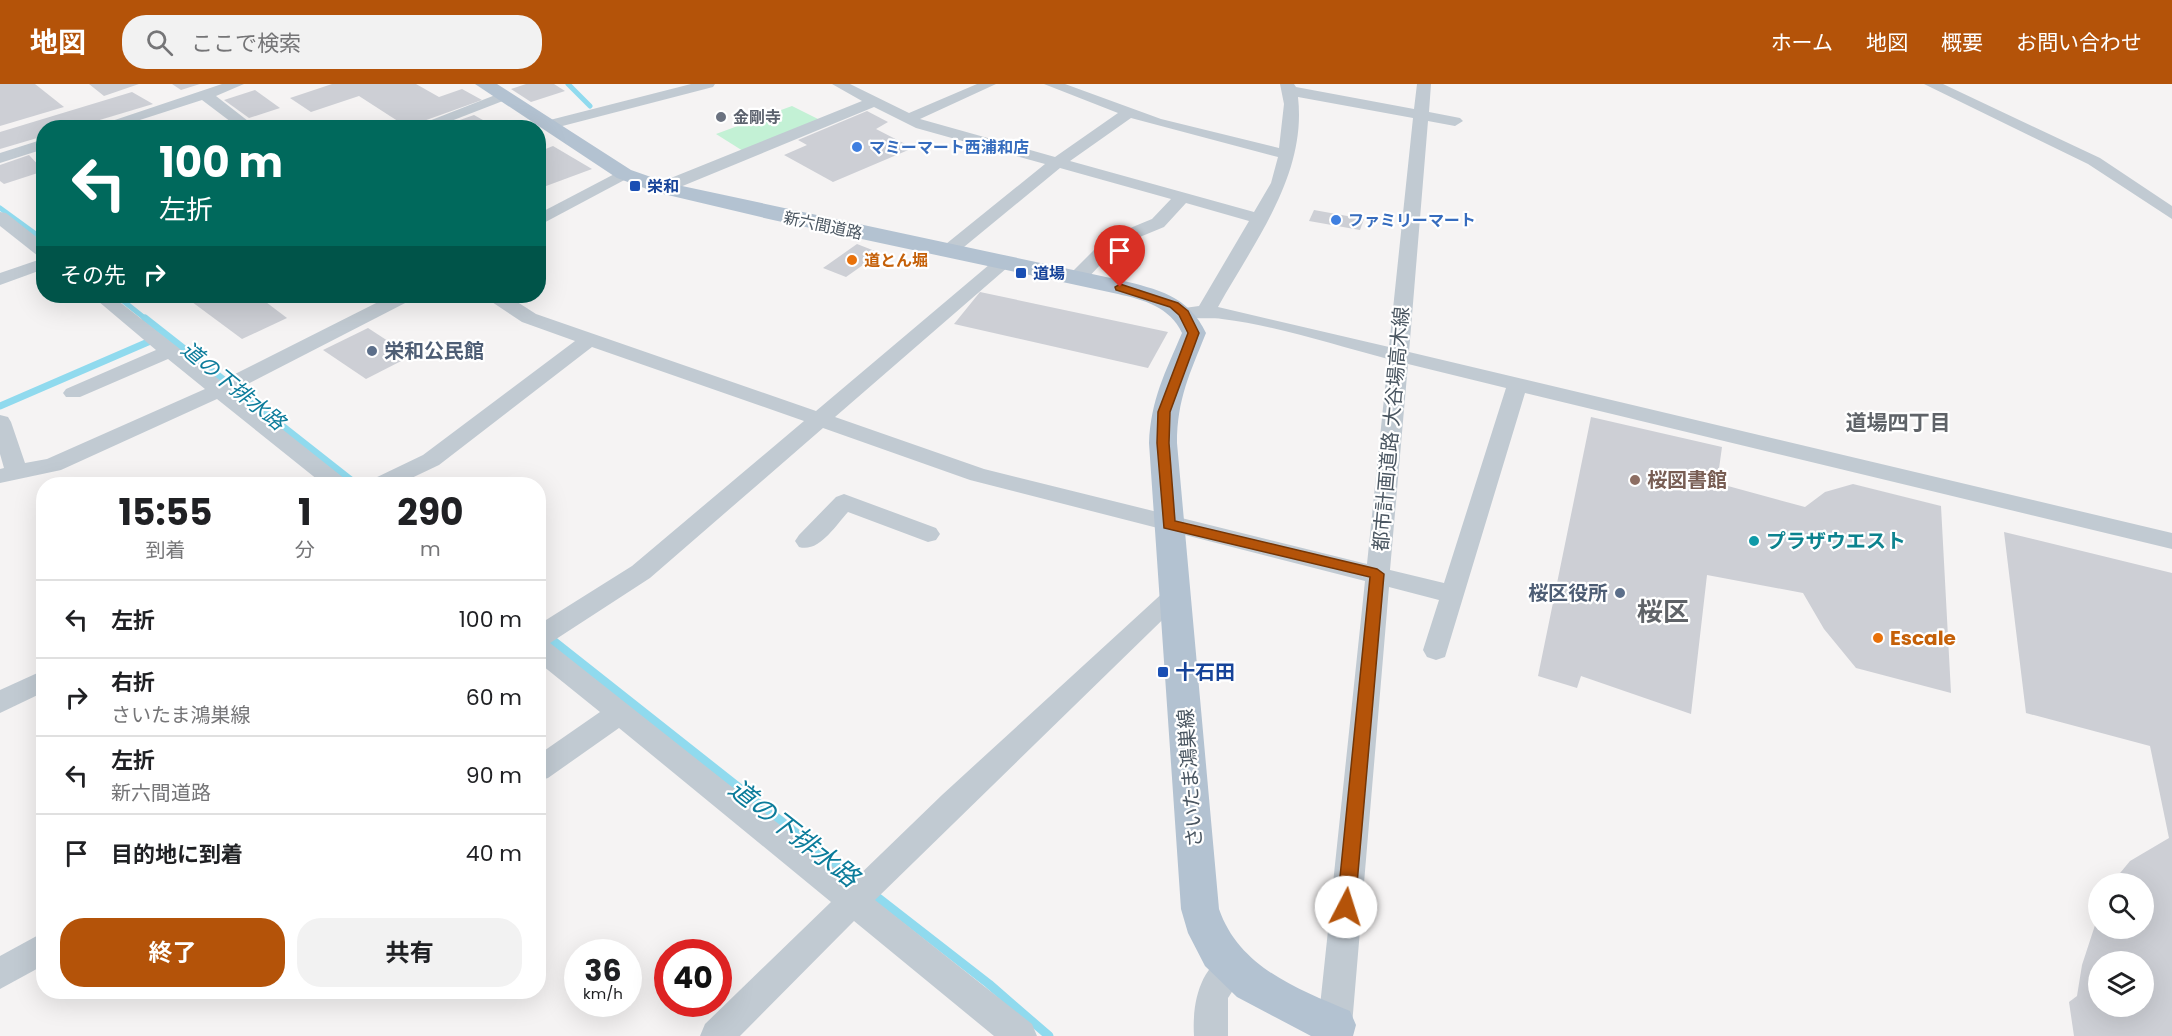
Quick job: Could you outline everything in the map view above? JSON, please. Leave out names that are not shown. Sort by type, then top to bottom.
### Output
[{"type":"main road","name":"新六間道路","points":[[484,84],[539,120]]},
{"type":"main road","name":"新六間道路","points":[[547,125],[624,174],[662,188],[947,252],[1077,278],[1160,299],[1195,312]]},
{"type":"main road","name":"さいたま鴻巣線","points":[[1195,312],[1194,333],[1164,412],[1163,443],[1200,909],[1204,930],[1214,946],[1247,983],[1334,1030]]},
{"type":"street","points":[[123,120],[237,84]]},
{"type":"street","points":[[547,125],[684,87],[708,84]]},
{"type":"street","points":[[839,84],[907,119],[1258,218]]},
{"type":"street","points":[[907,119],[988,84]]},
{"type":"street","points":[[1051,84],[1155,122],[1286,154]]},
{"type":"street","points":[[1341,100],[1352,84]]},
{"type":"street","name":"都市計画道路 大谷場高木線","points":[[1334,1030],[1396,355],[1424,84]]},
{"type":"street","points":[[1931,84],[2094,161],[2172,214]]},
{"type":"street","points":[[1289,87],[1341,100],[1455,121]]},
{"type":"street","points":[[1289,87],[1294,100],[1279,183],[1195,312],[1236,315],[1517,385],[1573,408],[2172,541]]},
{"type":"street","points":[[204,94],[239,120]]},
{"type":"street","points":[[439,120],[503,96]]},
{"type":"street","points":[[662,188],[874,102]]},
{"type":"street","points":[[947,252],[1058,162],[1130,112]]},
{"type":"street","points":[[0,158],[36,147]]},
{"type":"street","points":[[546,217],[624,174]]},
{"type":"street","points":[[1077,278],[1112,242],[1158,223],[1182,198]]},
{"type":"street","points":[[0,217],[36,246]]},
{"type":"street","points":[[546,633],[641,572],[1002,263]]},
{"type":"street","points":[[0,279],[36,266]]},
{"type":"street","points":[[110,303],[328,477]]},
{"type":"street","points":[[0,422],[8,474],[53,465],[220,390],[390,303]]},
{"type":"street","points":[[506,303],[529,318],[978,475],[1169,525],[1452,594]]},
{"type":"street","points":[[396,477],[431,460],[588,339]]},
{"type":"street","points":[[73,393],[170,351]]},
{"type":"street","points":[[1436,650],[1517,385]]},
{"type":"street","points":[[807,541],[844,502],[928,534]]},
{"type":"street","points":[[717,1036],[952,804],[1176,595]]},
{"type":"street","points":[[546,653],[1020,1036]]},
{"type":"street","points":[[0,702],[36,684]]},
{"type":"street","points":[[546,764],[621,712]]},
{"type":"street","points":[[0,974],[36,952]]},
{"type":"street","points":[[1211,1036],[1208,1008],[1216,984],[1232,967]]},
{"type":"green space","points":[[792,106],[820,120],[743,151],[716,134]]},
{"type":"building","points":[[0,84],[35,84],[64,107],[0,126]]},
{"type":"building","points":[[89,84],[139,84],[104,96]]},
{"type":"building","points":[[172,84],[200,84],[181,90]]},
{"type":"building","points":[[332,84],[416,84],[439,97],[462,89],[482,100],[426,120],[396,120],[359,96],[311,112],[290,98]]},
{"type":"building","points":[[526,84],[554,84],[565,91],[531,102],[511,89]]},
{"type":"building","points":[[255,90],[280,108],[249,118],[224,100]]},
{"type":"building","points":[[132,92],[153,104],[100,120],[40,120]]},
{"type":"building","name":"マミーマート西浦和店","points":[[867,111],[888,122],[876,129],[913,148],[833,182],[784,155],[807,145],[798,140]]},
{"type":"building","points":[[474,115],[483,120],[460,120]]},
{"type":"building","points":[[36,121],[36,138],[0,149],[0,132]]},
{"type":"building","points":[[553,146],[592,169],[546,186],[546,149]]},
{"type":"building","points":[[29,155],[36,162],[36,174],[4,184],[0,181],[0,165]]},
{"type":"building","name":"ファミリーマート","points":[[1314,210],[1364,219],[1360,230],[1309,221]]},
{"type":"building","name":"道とん堀","points":[[857,244],[880,253],[846,277],[823,268]]},
{"type":"building","points":[[980,292],[1168,332],[1148,368],[954,324]]},
{"type":"building","points":[[193,303],[267,303],[287,318],[242,339]]},
{"type":"building","points":[[368,328],[411,356],[366,379],[323,350]]},
{"type":"building","name":"プラザウエスト","points":[[1591,417],[1722,447],[1717,483],[1805,507],[1825,492],[1853,484],[1941,506],[1951,693],[1856,668],[1824,629],[1803,593],[1707,575],[1691,714],[1581,676],[1577,688],[1538,676]]},
{"type":"building","points":[[2004,532],[2172,573],[2172,1036],[2074,1036],[2069,1002],[2077,996],[2082,965],[2090,939],[2154,939],[2154,873],[2120,873],[2130,861],[2169,838],[2150,746],[2026,713]]},
{"type":"waterway","points":[[568,84],[590,106]]},
{"type":"waterway","points":[[0,208],[36,234]]},
{"type":"waterway","points":[[126,303],[147,320]]},
{"type":"waterway","name":"道の下排水路","points":[[145,318],[347,477]]},
{"type":"waterway","name":"道の下排水路","points":[[0,406],[155,339]]},
{"type":"waterway","name":"道の下排水路","points":[[547,636],[862,885]]},
{"type":"waterway","name":"道の下排水路","points":[[872,893],[989,984],[1049,1036]]},
{"type":"place","name":"金剛寺","points":[[721,117]]},
{"type":"place","name":"マミーマート西浦和店","points":[[857,147]]},
{"type":"place","name":"栄和","points":[[635,186]]},
{"type":"place","name":"ファミリーマート","points":[[1336,220]]},
{"type":"place","name":"道とん堀","points":[[852,260]]},
{"type":"place","name":"道場","points":[[1021,273]]},
{"type":"place","name":"栄和公民館","points":[[372,351]]},
{"type":"place","name":"桜図書館","points":[[1635,480]]},
{"type":"place","name":"プラザウエスト","points":[[1754,541]]},
{"type":"place","name":"桜区役所","points":[[1620,593]]},
{"type":"place","name":"Escale","points":[[1878,638]]},
{"type":"place","name":"十石田","points":[[1163,672]]},
{"type":"district","name":"道場四丁目","points":[[1898,423]]},
{"type":"district","name":"桜区","points":[[1663,612]]},
{"type":"route","points":[[1120,287],[1174,305],[1184,313],[1194,333],[1164,412],[1163,443],[1169,525],[1377,574],[1346,907]]}]
